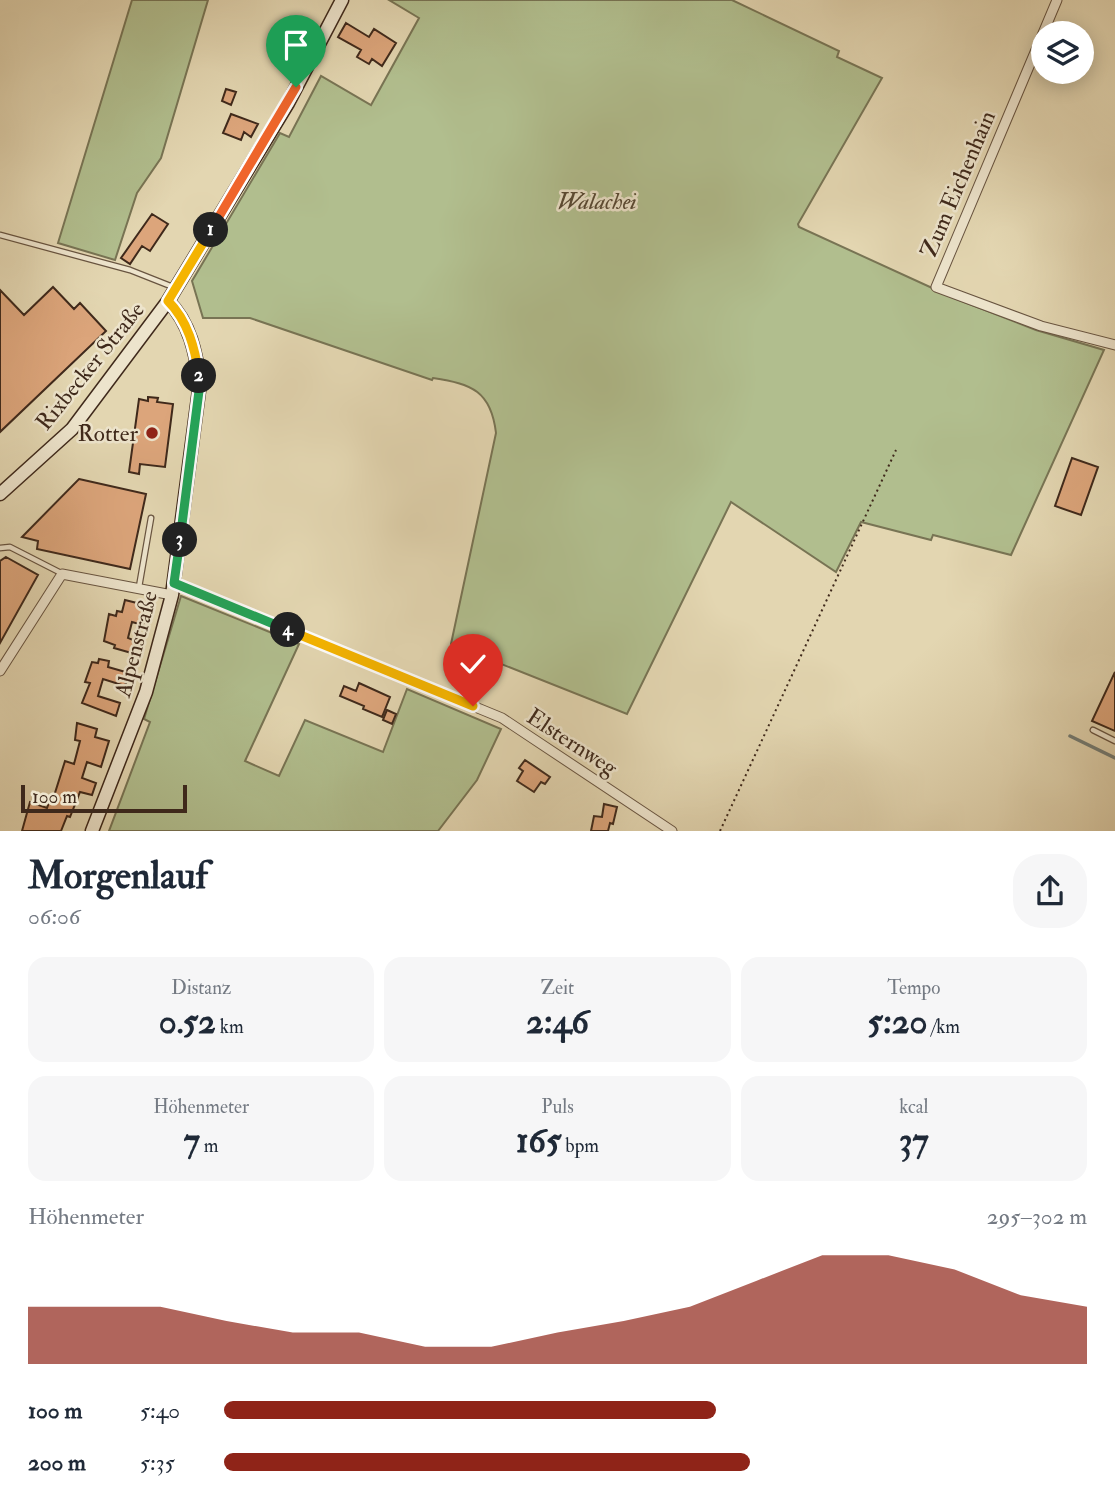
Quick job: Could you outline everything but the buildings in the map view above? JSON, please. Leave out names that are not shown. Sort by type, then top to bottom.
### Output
[{"type":"main road","name":"Rixbecker Straße","points":[[0,494],[72,429],[168,301],[288,103],[342,0]]},
{"type":"main road","name":"Alpenstraße","points":[[92,831],[146,692],[173,589],[200,383],[196,354],[186,326],[168,301]]},
{"type":"street","name":"Zum Eichenhain","points":[[1056,0],[936,287],[1041,326],[1115,345]]},
{"type":"street","name":"Elsternweg","points":[[62,574],[139,588],[173,589],[502,718],[672,831]]},
{"type":"street","points":[[0,671],[62,574]]},
{"type":"lane","points":[[0,235],[130,270],[176,288]]},
{"type":"lane","points":[[139,588],[151,518]]},
{"type":"lane","points":[[0,548],[10,547],[62,574]]},
{"type":"lane","points":[[1093,730],[1115,741]]},
{"type":"path","points":[[720,831],[895,450]]},
{"type":"green space","points":[[132,0],[208,0],[161,158],[137,193],[115,260],[58,243]]},
{"type":"green space","name":"Walachei","points":[[389,0],[732,0],[839,51],[837,57],[882,78],[798,224],[799,227],[954,298],[1036,330],[1104,350],[1011,555],[933,535],[931,540],[861,522],[836,572],[731,502],[627,714],[451,644],[496,433],[490,408],[484,399],[477,392],[459,383],[432,380],[250,318],[203,318],[192,281],[280,133],[289,137],[321,76],[371,105],[419,18]]},
{"type":"green space","points":[[181,596],[299,644],[245,761],[279,776],[305,720],[383,752],[407,689],[501,729],[477,780],[438,831],[109,831],[150,722],[144,719]]},
{"type":"waterway","points":[[1070,736],[1115,758]]},
{"type":"place","name":"Rotter","points":[[152,433]]},
{"type":"route","points":[[296,87],[168,301],[186,326],[196,354],[200,383],[174,583],[473,706]]}]
